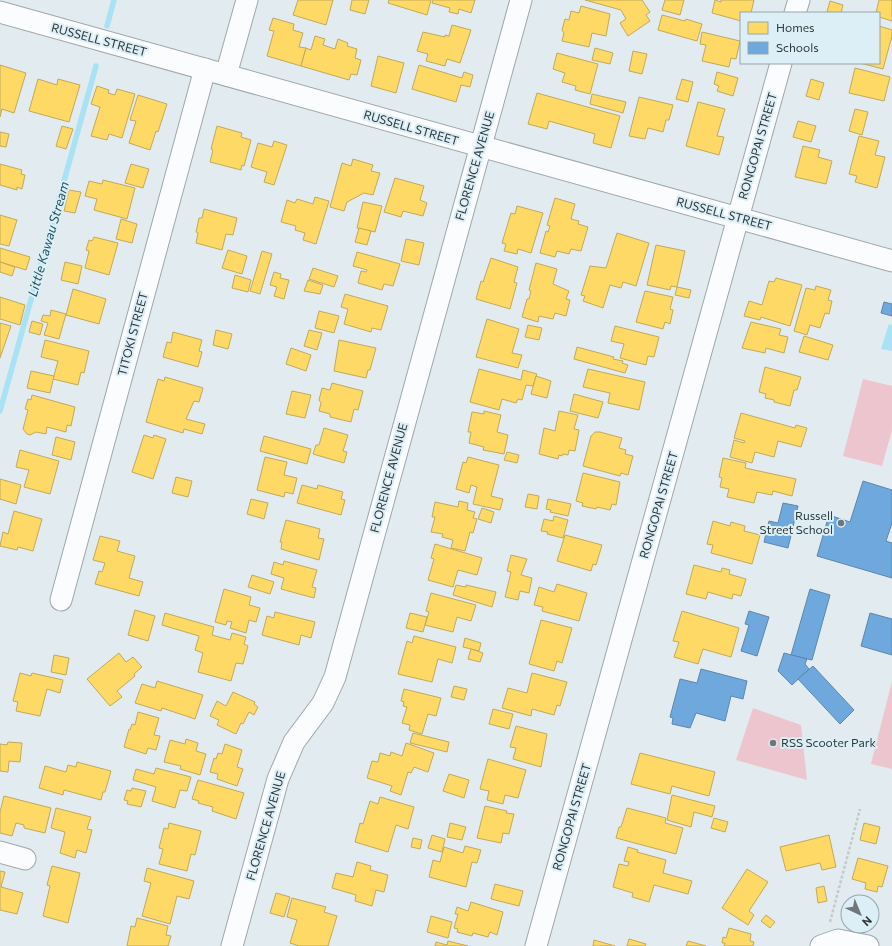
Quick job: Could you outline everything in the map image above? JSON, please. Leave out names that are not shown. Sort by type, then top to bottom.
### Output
[{"type":"street","points":[[226,75],[247,0]]},
{"type":"street","name":"FLORENCE AVENUE","points":[[232,946],[278,779],[294,742],[322,703],[334,677],[521,0]]},
{"type":"street","points":[[795,12],[799,0]]},
{"type":"street","name":"RUSSELL STREET","points":[[0,12],[892,261]]},
{"type":"street","name":"RONGOPAI STREET","points":[[536,946],[781,64]]},
{"type":"street","name":"TITOKI STREET","points":[[61,600],[204,69]]},
{"type":"street","points":[[0,852],[25,859]]},
{"type":"street","points":[[829,943],[868,946]]},
{"type":"path","points":[[829,943],[829,925],[860,809]]},
{"type":"shaded area","points":[[863,379],[892,386],[892,430],[882,466],[843,456]]},
{"type":"shaded area","points":[[892,681],[892,769],[871,764]]},
{"type":"shaded area","name":"RSS Scooter Park","points":[[753,708],[801,725],[807,780],[736,760]]},
{"type":"water","points":[[889,324],[892,325],[892,351],[881,349]]},
{"type":"building: Homes","points":[[298,0],[333,0],[326,25],[293,15]]},
{"type":"building: Homes","points":[[352,0],[369,0],[365,14],[350,10]]},
{"type":"building: Homes","points":[[389,0],[431,0],[427,15],[388,3]]},
{"type":"building: Homes","points":[[433,0],[475,0],[471,13],[459,9],[458,14],[449,12],[450,8],[432,3]]},
{"type":"building: Homes","points":[[585,0],[642,0],[650,12],[646,15],[650,21],[628,36],[620,23],[626,19],[621,10]]},
{"type":"building: Homes","points":[[665,0],[684,0],[680,15],[662,10]]},
{"type":"building: Homes","points":[[715,0],[721,2],[721,0],[754,0],[751,12],[740,12],[740,21],[712,13]]},
{"type":"building: Homes","points":[[879,0],[892,0],[892,21],[880,17],[880,12],[876,12]]},
{"type":"building: Homes","points":[[830,1],[843,5],[841,12],[827,12]]},
{"type":"building: Homes","points":[[581,6],[610,14],[606,36],[592,33],[589,47],[562,41],[564,33],[562,30],[565,19],[569,20],[571,11],[579,13]]},
{"type":"building: Homes","points":[[662,15],[685,21],[686,19],[702,24],[697,41],[658,30]]},
{"type":"building: Homes","points":[[273,18],[294,24],[293,30],[303,33],[299,47],[306,48],[301,66],[267,56],[274,31],[269,30]]},
{"type":"building: Homes","points":[[452,25],[471,30],[460,63],[447,59],[445,66],[426,61],[428,54],[417,51],[423,32],[445,37],[445,35],[449,36]]},
{"type":"building: Homes","points":[[880,26],[892,30],[892,36],[883,69],[864,64],[880,64]]},
{"type":"building: Homes","points":[[702,32],[740,41],[736,59],[731,58],[729,67],[702,61],[706,45],[700,44]]},
{"type":"building: Homes","points":[[315,36],[325,39],[323,45],[335,49],[338,39],[348,43],[347,46],[357,49],[355,58],[361,60],[357,75],[351,74],[349,80],[301,66],[306,48],[311,50]]},
{"type":"building: Homes","points":[[595,48],[613,53],[610,64],[592,60]]},
{"type":"building: Homes","points":[[633,51],[647,54],[642,74],[629,71]]},
{"type":"building: Homes","points":[[557,53],[598,64],[590,94],[575,90],[576,86],[562,82],[565,73],[553,69]]},
{"type":"building: Homes","points":[[378,56],[404,63],[396,93],[371,86]]},
{"type":"building: Homes","points":[[0,65],[26,73],[14,113],[2,109],[0,117]]},
{"type":"building: Homes","points":[[419,65],[462,78],[464,72],[473,75],[470,87],[461,85],[456,102],[412,89]]},
{"type":"building: Homes","points":[[855,68],[890,77],[884,101],[849,93]]},
{"type":"building: Homes","points":[[717,72],[738,78],[733,96],[717,91],[719,86],[714,84]]},
{"type":"building: Homes","points":[[38,79],[57,85],[58,79],[80,85],[69,122],[29,111]]},
{"type":"building: Homes","points":[[682,79],[693,82],[688,102],[676,99]]},
{"type":"building: Homes","points":[[811,79],[824,83],[819,100],[806,96]]},
{"type":"building: Homes","points":[[97,86],[109,90],[108,93],[115,95],[117,89],[135,94],[122,138],[109,134],[107,140],[91,136],[100,107],[91,104]]},
{"type":"building: Homes","points":[[537,93],[620,116],[611,148],[593,143],[595,134],[549,121],[547,129],[528,124]]},
{"type":"building: Homes","points":[[592,94],[626,102],[623,113],[590,104]]},
{"type":"building: Homes","points":[[138,95],[167,104],[158,132],[156,131],[150,150],[129,143],[136,121],[130,120]]},
{"type":"building: Homes","points":[[639,97],[673,105],[669,120],[666,120],[663,132],[648,128],[645,139],[629,136]]},
{"type":"building: Homes","points":[[698,102],[725,109],[717,136],[724,137],[719,155],[686,146]]},
{"type":"building: Homes","points":[[855,109],[868,112],[862,135],[849,131]]},
{"type":"building: Homes","points":[[798,121],[816,126],[811,142],[793,137]]},
{"type":"building: Homes","points":[[62,126],[73,129],[66,149],[56,146]]},
{"type":"building: Homes","points":[[217,126],[242,133],[241,137],[251,140],[244,166],[242,165],[241,170],[210,162],[213,150],[211,149]]},
{"type":"building: Homes","points":[[0,132],[9,134],[6,147],[0,146]]},
{"type":"building: Homes","points":[[859,136],[879,141],[875,155],[885,157],[877,188],[855,182],[857,176],[849,174]]},
{"type":"building: Homes","points":[[274,141],[287,145],[274,185],[264,182],[267,172],[251,167],[258,143],[272,147]]},
{"type":"building: Homes","points":[[803,146],[820,150],[818,157],[832,161],[826,184],[795,177]]},
{"type":"building: Homes","points":[[353,159],[373,165],[371,171],[380,173],[373,195],[364,193],[347,202],[344,211],[330,207],[342,163],[351,166]]},
{"type":"building: Homes","points":[[0,164],[22,170],[21,174],[25,175],[22,189],[17,187],[17,190],[0,185]]},
{"type":"building: Homes","points":[[131,164],[149,169],[143,188],[125,183]]},
{"type":"building: Homes","points":[[395,178],[424,186],[420,200],[427,203],[423,216],[403,211],[401,217],[384,212]]},
{"type":"building: Homes","points":[[103,180],[135,188],[127,219],[94,210],[97,199],[85,196],[89,181],[102,184]]},
{"type":"building: Homes","points":[[69,190],[81,192],[75,213],[64,211]]},
{"type":"building: Homes","points":[[315,197],[329,201],[316,244],[303,240],[305,233],[295,230],[296,226],[281,222],[287,200],[295,203],[297,199],[313,204]]},
{"type":"building: Homes","points":[[555,198],[575,204],[571,219],[579,221],[578,224],[588,227],[581,251],[571,249],[569,254],[557,251],[555,257],[540,253],[546,231],[548,232],[550,226],[547,225]]},
{"type":"building: Homes","points":[[363,202],[382,206],[375,232],[357,228]]},
{"type":"building: Homes","points":[[517,206],[543,213],[531,253],[518,249],[517,254],[504,251],[506,244],[502,243],[511,213],[515,214]]},
{"type":"building: Homes","points":[[204,209],[237,218],[233,235],[226,234],[222,250],[196,243],[198,233],[196,232],[199,218],[202,218]]},
{"type":"building: Homes","points":[[0,215],[17,220],[9,246],[0,244]]},
{"type":"building: Homes","points":[[121,219],[137,224],[132,243],[116,239]]},
{"type":"building: Homes","points":[[359,228],[371,231],[367,245],[355,242]]},
{"type":"building: Homes","points":[[617,233],[649,243],[636,286],[623,282],[621,288],[610,285],[603,308],[583,301],[585,296],[581,295],[590,266],[606,268]]},
{"type":"building: Homes","points":[[94,237],[118,243],[109,275],[85,268],[89,251],[86,250],[89,240],[92,241]]},
{"type":"building: Homes","points":[[406,239],[424,243],[419,265],[401,261]]},
{"type":"building: Homes","points":[[656,245],[685,251],[677,287],[671,286],[670,290],[647,285]]},
{"type":"building: Homes","points":[[0,248],[30,257],[26,270],[0,262]]},
{"type":"building: Homes","points":[[228,250],[247,256],[242,274],[222,268]]},
{"type":"building: Homes","points":[[262,251],[272,254],[260,294],[250,291]]},
{"type":"building: Homes","points":[[357,252],[400,264],[393,286],[384,284],[382,290],[358,283],[361,271],[366,272],[367,270],[353,266]]},
{"type":"building: Homes","points":[[491,258],[518,267],[514,282],[517,283],[510,309],[476,299],[481,281],[483,282]]},
{"type":"building: Homes","points":[[0,262],[15,267],[12,276],[0,272]]},
{"type":"building: Homes","points":[[65,262],[82,266],[78,284],[61,280]]},
{"type":"building: Homes","points":[[536,263],[557,269],[553,284],[569,291],[566,299],[570,300],[566,316],[555,313],[553,319],[539,316],[538,322],[522,317],[527,299],[529,299],[531,291],[529,290]]},
{"type":"building: Homes","points":[[313,268],[338,276],[334,287],[309,279]]},
{"type":"building: Homes","points":[[274,272],[281,274],[280,278],[289,280],[284,299],[274,296],[277,287],[270,285]]},
{"type":"building: Homes","points":[[235,275],[251,280],[248,292],[232,288]]},
{"type":"building: Homes","points":[[776,278],[802,285],[790,326],[761,317],[760,320],[744,316],[749,301],[762,305],[769,281],[774,282]]},
{"type":"building: Homes","points":[[308,280],[323,285],[320,294],[304,291]]},
{"type":"building: Homes","points":[[816,286],[831,290],[828,300],[832,301],[829,314],[825,313],[820,328],[810,325],[807,335],[794,331],[806,288],[815,290]]},
{"type":"building: Homes","points":[[677,287],[691,290],[689,298],[675,295]]},
{"type":"building: Homes","points":[[73,289],[106,299],[99,324],[66,315]]},
{"type":"building: Homes","points":[[645,291],[673,297],[670,309],[673,310],[670,324],[665,322],[663,329],[636,322]]},
{"type":"building: Homes","points":[[345,294],[388,306],[381,330],[372,328],[371,332],[344,324],[348,309],[341,307]]},
{"type":"building: Homes","points":[[0,297],[25,305],[20,325],[0,319]]},
{"type":"building: Homes","points":[[51,310],[66,314],[59,339],[44,335],[48,323],[41,321],[43,315],[50,316]]},
{"type":"building: Homes","points":[[319,311],[339,316],[334,333],[315,328]]},
{"type":"building: Homes","points":[[487,319],[519,329],[512,353],[522,355],[518,368],[476,357]]},
{"type":"building: Homes","points":[[32,321],[43,324],[40,335],[29,332]]},
{"type":"building: Homes","points":[[751,322],[781,329],[779,335],[788,337],[784,353],[766,348],[765,353],[742,348]]},
{"type":"building: Homes","points":[[0,323],[11,326],[0,358]]},
{"type":"building: Homes","points":[[528,325],[542,328],[539,340],[525,337]]},
{"type":"building: Homes","points":[[615,326],[659,337],[654,357],[648,356],[646,365],[620,358],[624,344],[611,341]]},
{"type":"building: Homes","points":[[216,330],[232,334],[228,349],[213,345]]},
{"type":"building: Homes","points":[[309,330],[322,333],[317,350],[304,346]]},
{"type":"building: Homes","points":[[173,332],[202,340],[199,351],[202,352],[198,367],[163,357],[167,342],[171,343]]},
{"type":"building: Homes","points":[[804,336],[833,345],[828,360],[799,352]]},
{"type":"building: Homes","points":[[45,340],[89,351],[84,373],[81,372],[78,385],[53,379],[58,361],[41,357]]},
{"type":"building: Homes","points":[[339,340],[376,348],[370,370],[368,370],[366,378],[334,371]]},
{"type":"building: Homes","points":[[577,347],[614,357],[613,359],[623,361],[622,363],[628,365],[625,373],[574,359]]},
{"type":"building: Homes","points":[[291,348],[311,355],[306,371],[286,364]]},
{"type":"building: Homes","points":[[765,367],[801,377],[797,390],[794,390],[790,406],[765,398],[766,394],[759,392]]},
{"type":"building: Homes","points":[[479,369],[521,380],[523,370],[537,374],[533,386],[526,385],[522,400],[518,399],[516,403],[502,399],[499,410],[470,402]]},
{"type":"building: Homes","points":[[588,369],[645,382],[639,410],[608,403],[610,393],[583,387]]},
{"type":"building: Homes","points":[[31,371],[54,376],[50,393],[27,388]]},
{"type":"building: Homes","points":[[536,376],[551,381],[547,398],[531,394]]},
{"type":"building: Homes","points":[[165,377],[203,388],[199,402],[194,401],[186,419],[205,424],[202,434],[184,429],[183,433],[146,422],[158,379],[164,381]]},
{"type":"building: Homes","points":[[332,383],[363,391],[358,410],[354,409],[351,422],[330,417],[330,414],[319,411],[321,403],[319,400],[322,388],[330,390]]},
{"type":"building: Homes","points":[[292,391],[311,395],[305,418],[286,414]]},
{"type":"building: Homes","points":[[574,394],[603,402],[598,418],[570,411]]},
{"type":"building: Homes","points":[[32,395],[75,407],[71,426],[67,425],[66,432],[47,427],[46,434],[36,432],[30,435],[27,434],[23,429],[28,410],[25,409],[28,399],[31,400]]},
{"type":"building: Homes","points":[[484,411],[501,415],[497,432],[508,435],[504,454],[483,450],[484,447],[469,443],[471,432],[468,432],[472,412],[484,414]]},
{"type":"building: Homes","points":[[559,411],[578,415],[574,429],[579,430],[575,451],[569,450],[568,455],[559,455],[558,459],[539,454],[544,428],[555,431]]},
{"type":"building: Homes","points":[[741,413],[795,428],[796,425],[807,428],[801,447],[778,441],[774,457],[755,452],[752,463],[730,457],[734,440],[744,443],[745,441],[734,438]]},
{"type":"building: Homes","points":[[324,428],[348,435],[343,451],[347,452],[344,463],[313,454],[316,445],[319,445]]},
{"type":"building: Homes","points":[[595,432],[622,438],[619,448],[626,450],[625,454],[633,456],[628,475],[621,473],[620,476],[583,466],[591,436]]},
{"type":"building: Homes","points":[[144,435],[153,438],[154,435],[166,439],[153,479],[132,472]]},
{"type":"building: Homes","points":[[264,436],[311,449],[307,464],[260,451]]},
{"type":"building: Homes","points":[[56,437],[75,442],[71,460],[52,455]]},
{"type":"building: Homes","points":[[20,450],[59,461],[50,494],[24,487],[29,470],[16,467]]},
{"type":"building: Homes","points":[[507,452],[519,455],[517,463],[504,460]]},
{"type":"building: Homes","points":[[265,457],[287,462],[284,475],[297,478],[293,494],[285,492],[284,497],[257,490]]},
{"type":"building: Homes","points":[[468,457],[499,465],[491,496],[503,499],[500,510],[473,504],[477,487],[471,485],[469,493],[456,489],[463,462],[466,463]]},
{"type":"building: Homes","points":[[723,458],[746,463],[745,468],[796,479],[792,496],[773,491],[772,495],[757,492],[754,503],[727,497],[729,489],[720,487],[722,478],[719,477]]},
{"type":"building: Homes","points":[[583,473],[620,482],[616,505],[612,504],[610,510],[597,507],[596,509],[582,506],[583,503],[576,501]]},
{"type":"building: Homes","points":[[176,477],[192,481],[188,497],[172,493]]},
{"type":"building: Homes","points":[[0,479],[21,485],[16,504],[0,499]]},
{"type":"building: Homes","points":[[302,485],[317,489],[318,485],[343,492],[341,499],[345,500],[341,515],[297,503]]},
{"type":"building: Homes","points":[[528,494],[539,496],[537,509],[525,507]]},
{"type":"building: Homes","points":[[251,499],[268,503],[264,519],[247,514]]},
{"type":"building: Homes","points":[[548,499],[571,504],[568,516],[550,512],[551,510],[546,509]]},
{"type":"building: Homes","points":[[459,501],[468,503],[467,510],[475,512],[473,518],[477,519],[473,533],[470,532],[465,551],[451,548],[453,540],[442,537],[443,534],[431,532],[435,517],[432,517],[435,502],[458,507]]},
{"type":"building: Homes","points":[[482,508],[494,512],[491,523],[478,519]]},
{"type":"building: Homes","points":[[14,511],[42,519],[33,551],[18,547],[17,550],[0,546],[3,532],[8,534]]},
{"type":"building: Homes","points":[[554,516],[568,520],[563,538],[541,531],[544,519],[553,521]]},
{"type":"building: Homes","points":[[286,520],[320,529],[318,538],[324,539],[319,560],[281,549],[282,542],[280,542]]},
{"type":"building: Homes","points":[[713,521],[730,526],[731,522],[745,526],[744,531],[760,535],[752,564],[711,553],[713,545],[707,544]]},
{"type":"building: Homes","points":[[565,535],[602,545],[596,565],[593,564],[591,571],[557,561]]},
{"type":"building: Homes","points":[[100,536],[120,541],[117,551],[135,556],[129,578],[143,582],[139,596],[95,584],[99,571],[102,572],[105,563],[93,560]]},
{"type":"building: Homes","points":[[435,544],[482,558],[477,575],[458,570],[453,587],[428,580],[434,559],[431,558]]},
{"type":"building: Homes","points":[[511,555],[527,559],[521,575],[532,578],[529,593],[520,591],[518,600],[505,597],[511,572],[507,571]]},
{"type":"building: Homes","points":[[284,561],[317,570],[312,587],[316,588],[314,598],[281,589],[284,578],[271,574],[274,562],[283,565]]},
{"type":"building: Homes","points":[[694,565],[721,572],[722,568],[730,570],[729,574],[746,579],[741,596],[733,594],[732,599],[708,592],[706,599],[686,594]]},
{"type":"building: Homes","points":[[252,575],[274,582],[270,594],[248,587]]},
{"type":"building: Homes","points":[[557,584],[587,593],[579,621],[542,611],[543,607],[534,605],[539,587],[554,592]]},
{"type":"building: Homes","points":[[456,585],[466,587],[466,585],[496,592],[492,607],[453,595]]},
{"type":"building: Homes","points":[[224,589],[251,597],[249,605],[260,608],[256,622],[249,620],[246,633],[230,628],[232,622],[227,621],[226,625],[215,622]]},
{"type":"building: Homes","points":[[431,593],[476,605],[471,621],[457,617],[453,632],[425,625],[429,612],[426,611]]},
{"type":"building: Homes","points":[[135,610],[155,616],[148,641],[128,635]]},
{"type":"building: Homes","points":[[682,611],[739,628],[731,657],[703,649],[698,664],[674,657],[679,642],[673,641]]},
{"type":"building: Homes","points":[[275,612],[315,622],[311,638],[301,635],[299,645],[262,635],[267,616],[274,618]]},
{"type":"building: Homes","points":[[165,613],[214,627],[212,635],[230,640],[232,633],[246,637],[244,644],[248,646],[243,664],[236,663],[231,681],[198,672],[203,653],[195,650],[199,636],[162,625]]},
{"type":"building: Homes","points":[[410,613],[427,617],[423,632],[406,628]]},
{"type":"building: Homes","points":[[541,620],[572,628],[562,663],[557,661],[554,671],[529,664]]},
{"type":"building: Homes","points":[[414,636],[456,647],[452,663],[438,659],[432,682],[398,674],[407,641],[412,643]]},
{"type":"building: Homes","points":[[465,638],[481,643],[479,651],[463,647]]},
{"type":"building: Homes","points":[[471,649],[483,653],[480,662],[468,659]]},
{"type":"building: Homes","points":[[119,653],[126,662],[133,657],[142,667],[134,674],[135,676],[117,691],[122,697],[110,706],[87,679]]},
{"type":"building: Homes","points":[[54,655],[69,658],[66,675],[51,672]]},
{"type":"building: Homes","points":[[20,673],[31,676],[32,673],[63,680],[60,693],[47,689],[40,716],[16,711],[18,702],[13,701]]},
{"type":"building: Homes","points":[[532,673],[567,682],[560,706],[557,705],[554,715],[532,709],[531,716],[502,708],[508,688],[527,693]]},
{"type":"building: Homes","points":[[157,681],[203,695],[195,719],[162,708],[161,711],[135,703],[142,684],[155,688]]},
{"type":"building: Homes","points":[[454,686],[467,689],[464,700],[451,697]]},
{"type":"building: Homes","points":[[404,689],[441,698],[436,716],[428,714],[422,734],[409,730],[410,725],[402,723],[407,707],[403,706],[404,702],[401,701]]},
{"type":"building: Homes","points":[[233,692],[255,702],[254,704],[258,707],[254,715],[249,712],[243,724],[241,723],[236,734],[217,725],[219,720],[210,716],[217,701],[226,706]]},
{"type":"building: Homes","points":[[493,709],[513,714],[509,729],[489,724]]},
{"type":"building: Homes","points":[[138,712],[159,718],[154,735],[160,736],[156,750],[148,748],[146,754],[124,747],[129,729],[130,730],[132,724],[135,725]]},
{"type":"building: Homes","points":[[516,726],[547,734],[541,767],[513,759],[516,748],[510,747]]},
{"type":"building: Homes","points":[[413,733],[449,742],[447,752],[410,743]]},
{"type":"building: Homes","points":[[186,739],[198,743],[196,751],[206,754],[200,775],[180,769],[181,766],[164,762],[170,740],[185,744]]},
{"type":"building: Homes","points":[[8,742],[22,743],[20,762],[9,761],[8,772],[0,771],[0,744],[7,745]]},
{"type":"building: Homes","points":[[406,743],[434,753],[428,772],[414,767],[411,773],[408,772],[401,795],[390,791],[392,786],[367,778],[372,761],[378,762],[380,753],[390,756],[391,752],[402,756]]},
{"type":"building: Homes","points":[[225,744],[242,750],[237,767],[243,769],[237,786],[217,779],[218,774],[210,772],[214,758],[216,759],[218,753],[222,754]]},
{"type":"building: Homes","points":[[640,753],[715,772],[709,796],[672,786],[670,794],[631,784]]},
{"type":"building: Homes","points":[[488,759],[526,770],[518,798],[505,795],[503,804],[487,800],[489,791],[480,789]]},
{"type":"building: Homes","points":[[77,762],[111,771],[101,800],[64,790],[63,795],[39,788],[45,766],[66,772],[68,765],[76,767]]},
{"type":"building: Homes","points":[[156,768],[191,777],[187,791],[180,790],[175,808],[152,801],[156,787],[133,780],[136,769],[154,774]]},
{"type":"building: Homes","points":[[449,774],[469,780],[464,798],[443,791]]},
{"type":"building: Homes","points":[[198,780],[244,793],[236,819],[212,811],[213,807],[198,803],[199,801],[192,799]]},
{"type":"building: Homes","points":[[132,788],[146,791],[141,807],[127,804],[128,801],[124,800],[127,790],[131,791]]},
{"type":"building: Homes","points":[[672,795],[715,806],[712,817],[694,812],[691,827],[667,820]]},
{"type":"building: Homes","points":[[4,796],[51,808],[45,833],[24,828],[24,825],[16,823],[12,836],[0,833],[0,812]]},
{"type":"building: Homes","points":[[380,797],[414,807],[408,829],[396,825],[388,852],[355,842],[360,823],[363,824],[370,801],[378,804]]},
{"type":"building: Homes","points":[[485,806],[514,814],[509,834],[503,833],[501,843],[477,838]]},
{"type":"building: Homes","points":[[56,808],[91,817],[87,829],[92,830],[86,853],[77,850],[75,858],[60,853],[65,832],[51,828]]},
{"type":"building: Homes","points":[[627,808],[666,818],[665,823],[683,828],[676,854],[616,838]]},
{"type":"building: Homes","points":[[714,818],[728,822],[725,832],[711,828]]},
{"type":"building: Homes","points":[[169,823],[201,831],[195,855],[191,854],[187,871],[159,864],[163,849],[159,848],[164,828],[168,829]]},
{"type":"building: Homes","points":[[450,823],[466,827],[462,840],[447,837]]},
{"type":"building: Homes","points":[[864,823],[880,827],[876,844],[860,840]]},
{"type":"building: Homes","points":[[432,835],[445,839],[442,852],[428,848]]},
{"type":"building: Homes","points":[[829,835],[836,867],[822,870],[820,863],[786,871],[780,847]]},
{"type":"building: Homes","points":[[413,838],[422,840],[420,849],[411,847]]},
{"type":"building: Homes","points":[[465,846],[481,850],[477,863],[472,862],[466,887],[429,877],[433,860],[440,862],[444,847],[463,853]]},
{"type":"building: Homes","points":[[628,847],[638,850],[637,852],[666,860],[663,873],[692,881],[688,894],[654,885],[649,902],[632,897],[633,893],[613,887],[619,864],[628,866],[629,862],[624,861]]},
{"type":"building: Homes","points":[[858,858],[888,866],[882,887],[878,886],[877,892],[865,889],[866,883],[852,879]]},
{"type":"building: Homes","points":[[357,862],[371,866],[370,870],[388,875],[384,892],[376,890],[372,906],[355,901],[356,895],[332,888],[336,873],[353,877]]},
{"type":"building: Homes","points":[[52,866],[80,873],[68,923],[43,916],[50,886],[47,885]]},
{"type":"building: Homes","points":[[147,868],[194,881],[189,899],[177,896],[170,924],[142,916],[151,883],[144,881]]},
{"type":"building: Homes","points":[[747,869],[768,882],[749,911],[754,915],[748,925],[722,908]]},
{"type":"building: Homes","points":[[0,871],[5,872],[1,887],[23,893],[17,914],[0,910]]},
{"type":"building: Homes","points":[[495,884],[523,891],[519,906],[491,899]]},
{"type":"building: Homes","points":[[824,886],[827,901],[818,903],[816,888]]},
{"type":"building: Homes","points":[[276,893],[290,897],[284,917],[270,913]]},
{"type":"building: Homes","points":[[292,898],[326,907],[324,912],[337,916],[328,946],[299,946],[290,943],[297,920],[287,917]]},
{"type":"building: Homes","points":[[471,902],[503,912],[497,935],[490,932],[488,937],[473,933],[472,936],[457,932],[458,929],[454,928],[458,914],[455,914],[457,907],[468,911]]},
{"type":"building: Homes","points":[[766,915],[775,922],[770,928],[761,921]]},
{"type":"building: Homes","points":[[431,916],[452,922],[448,938],[427,932]]},
{"type":"building: Homes","points":[[137,918],[168,926],[166,935],[171,936],[168,946],[127,946],[131,926],[135,927]]},
{"type":"building: Homes","points":[[729,928],[751,934],[750,941],[754,942],[753,946],[724,946],[725,943],[722,943],[723,937],[726,938]]},
{"type":"building: Homes","points":[[629,939],[646,944],[645,946],[627,946]]},
{"type":"building: Homes","points":[[594,940],[615,946],[593,946]]},
{"type":"building: Homes","points":[[448,941],[468,946],[435,946],[436,942],[447,945]]},
{"type":"building: Homes","points":[[688,941],[706,946],[686,946]]},
{"type":"building: Schools","points":[[884,302],[892,304],[892,316],[881,313]]},
{"type":"building: Schools","points":[[863,481],[892,490],[892,523],[886,541],[892,543],[892,578],[817,556],[829,515],[850,522]]},
{"type":"building: Schools","points":[[783,503],[798,506],[788,548],[764,542],[769,521],[778,523]]},
{"type":"building: Schools","points":[[810,589],[830,595],[812,660],[791,655]]},
{"type":"building: Schools","points":[[749,611],[769,617],[757,656],[741,651],[749,625],[745,624]]},
{"type":"building: Schools","points":[[870,613],[892,619],[892,655],[861,646]]},
{"type":"building: Schools","points":[[784,653],[807,659],[805,664],[809,669],[792,685],[778,671]]},
{"type":"building: Schools","points":[[813,666],[854,710],[840,724],[798,679]]},
{"type":"building: Schools","points":[[701,669],[747,681],[743,699],[731,696],[725,721],[696,713],[690,728],[672,724],[673,718],[670,717],[680,679],[697,683]]},
{"type":"waterway","points":[[107,26],[114,0]]},
{"type":"waterway","name":"Little Kawau Stream","points":[[0,411],[96,66]]},
{"type":"place","name":"Russell Street School","points":[[841,523]]},
{"type":"place","name":"RSS Scooter Park","points":[[773,743]]}]
